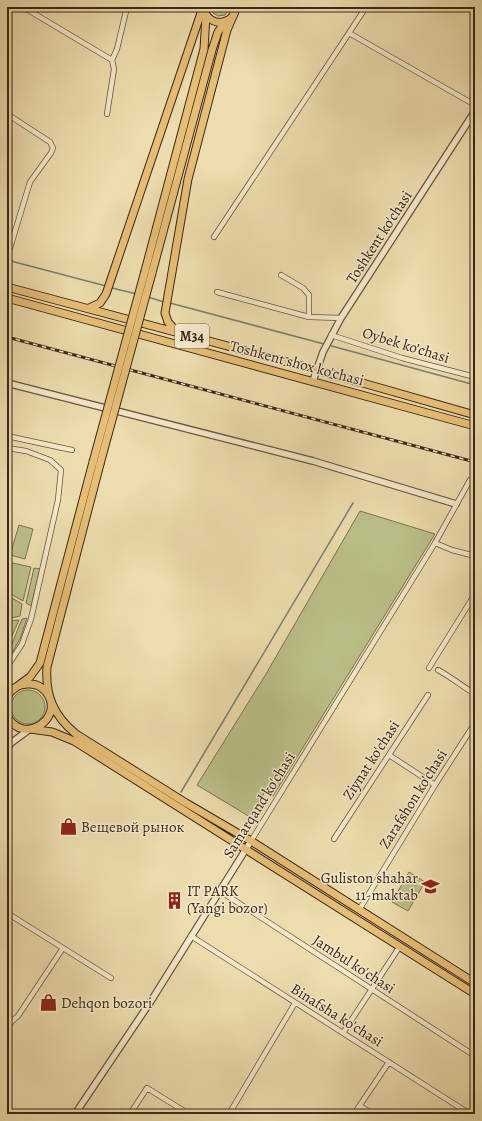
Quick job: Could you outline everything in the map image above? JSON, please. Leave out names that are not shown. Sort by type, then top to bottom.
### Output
[{"type":"main road","points":[[148,272],[204,49],[206,16],[203,7]]},
{"type":"main road","points":[[89,308],[100,303],[106,294],[203,7]]},
{"type":"main road","points":[[206,16],[213,22],[225,22],[231,19],[235,10]]},
{"type":"main road","points":[[178,332],[168,322],[165,314],[188,179],[227,30],[235,10]]},
{"type":"main road","points":[[7,697],[12,690],[30,677],[40,663],[148,272],[212,50],[218,32],[225,22]]},
{"type":"main road","name":"Toshkent shox ko'chasi","points":[[7,287],[317,370]]},
{"type":"main road","name":"Toshkent shox ko'chasi","points":[[7,298],[475,426]]},
{"type":"main road","name":"M34","points":[[317,370],[475,415]]},
{"type":"main road","points":[[30,729],[38,727],[48,718],[51,710],[46,677],[49,658],[96,463]]},
{"type":"main road","points":[[19,685],[28,683],[37,685],[44,690],[64,724],[76,734],[166,791],[251,841],[475,982]]},
{"type":"main road","points":[[7,716],[15,726],[22,729],[52,732],[67,737],[475,994]]},
{"type":"street","points":[[23,7],[112,60]]},
{"type":"street","points":[[107,114],[114,69],[112,60],[117,50],[127,7]]},
{"type":"street","points":[[214,237],[366,7]]},
{"type":"street","points":[[349,33],[475,105]]},
{"type":"street","name":"Toshkent ko'chasi","points":[[313,381],[323,352],[341,318],[475,111]]},
{"type":"street","points":[[7,114],[50,142],[52,148],[51,153],[30,182],[10,248],[7,252]]},
{"type":"street","points":[[281,275],[303,288],[309,295],[309,317]]},
{"type":"street","points":[[217,292],[309,317],[341,318]]},
{"type":"street","name":"Oybek ko’chasi","points":[[330,338],[475,378]]},
{"type":"street","points":[[7,383],[313,461],[456,504]]},
{"type":"street","points":[[7,436],[72,450]]},
{"type":"street","points":[[7,448],[26,451],[50,460],[60,470],[58,500],[31,619],[22,644],[7,667]]},
{"type":"street","name":"Samarqand ko'chasi","points":[[76,1112],[151,1001],[435,543],[470,480],[475,478]]},
{"type":"street","points":[[435,543],[452,550],[475,556]]},
{"type":"street","points":[[429,668],[475,594]]},
{"type":"street","points":[[438,670],[451,677],[455,682],[475,694]]},
{"type":"street","name":"Ziynat ko'chasi","points":[[334,839],[428,695]]},
{"type":"street","points":[[7,716],[7,730]]},
{"type":"street","name":"Zarafshon ko'chasi","points":[[359,910],[435,785],[475,723]]},
{"type":"street","points":[[7,749],[11,743],[30,729]]},
{"type":"street","points":[[389,755],[435,785]]},
{"type":"street","name":"Jambul ko'chasi","points":[[220,891],[475,1056]]},
{"type":"street","points":[[7,913],[111,978]]},
{"type":"street","name":"Binafsha ko'chasi","points":[[191,936],[470,1114]]},
{"type":"street","points":[[343,1033],[400,946]]},
{"type":"street","points":[[7,1029],[18,1016],[63,948]]},
{"type":"street","points":[[228,1114],[295,1003]]},
{"type":"street","points":[[354,1114],[389,1062]]},
{"type":"street","points":[[130,1114],[147,1088],[189,1114]]},
{"type":"street","points":[[360,1106],[373,1114]]},
{"type":"street","points":[[76,1112],[84,1114]]},
{"type":"green space","points":[[211,7],[228,7],[225,15],[218,16],[213,13]]},
{"type":"green space","points":[[360,511],[435,534],[273,796],[265,792],[250,817],[197,785],[266,674]]},
{"type":"green space","points":[[19,525],[33,529],[25,559],[10,555]]},
{"type":"green space","points":[[8,562],[31,567],[23,601],[7,592]]},
{"type":"green space","points":[[34,568],[40,569],[31,606],[26,603]]},
{"type":"green space","points":[[7,595],[22,604],[20,616],[7,619]]},
{"type":"green space","points":[[27,618],[20,639],[7,661],[7,656],[22,619]]},
{"type":"green space","points":[[19,620],[7,647],[7,621]]},
{"type":"green space","points":[[25,690],[31,690],[40,695],[44,701],[44,713],[40,719],[31,724],[25,724],[16,719],[11,710],[11,704],[16,695]]},
{"type":"green space","points":[[409,872],[425,882],[408,911],[392,902]]},
{"type":"waterway","points":[[7,260],[106,286]]},
{"type":"waterway","points":[[112,288],[137,294]]},
{"type":"waterway","points":[[148,297],[164,302]]},
{"type":"waterway","points":[[170,303],[324,344]]},
{"type":"waterway","points":[[328,345],[475,385]]},
{"type":"waterway","points":[[181,792],[353,503]]},
{"type":"railway","points":[[7,337],[475,462]]},
{"type":"place","name":"Вещевой рынок","points":[[68,827]]},
{"type":"place","name":"Guliston shahar 11-maktab","points":[[431,887]]},
{"type":"place","name":"IT PARK (Yangi bozor)","points":[[174,900]]},
{"type":"place","name":"Dehqon bozori","points":[[48,1003]]}]
